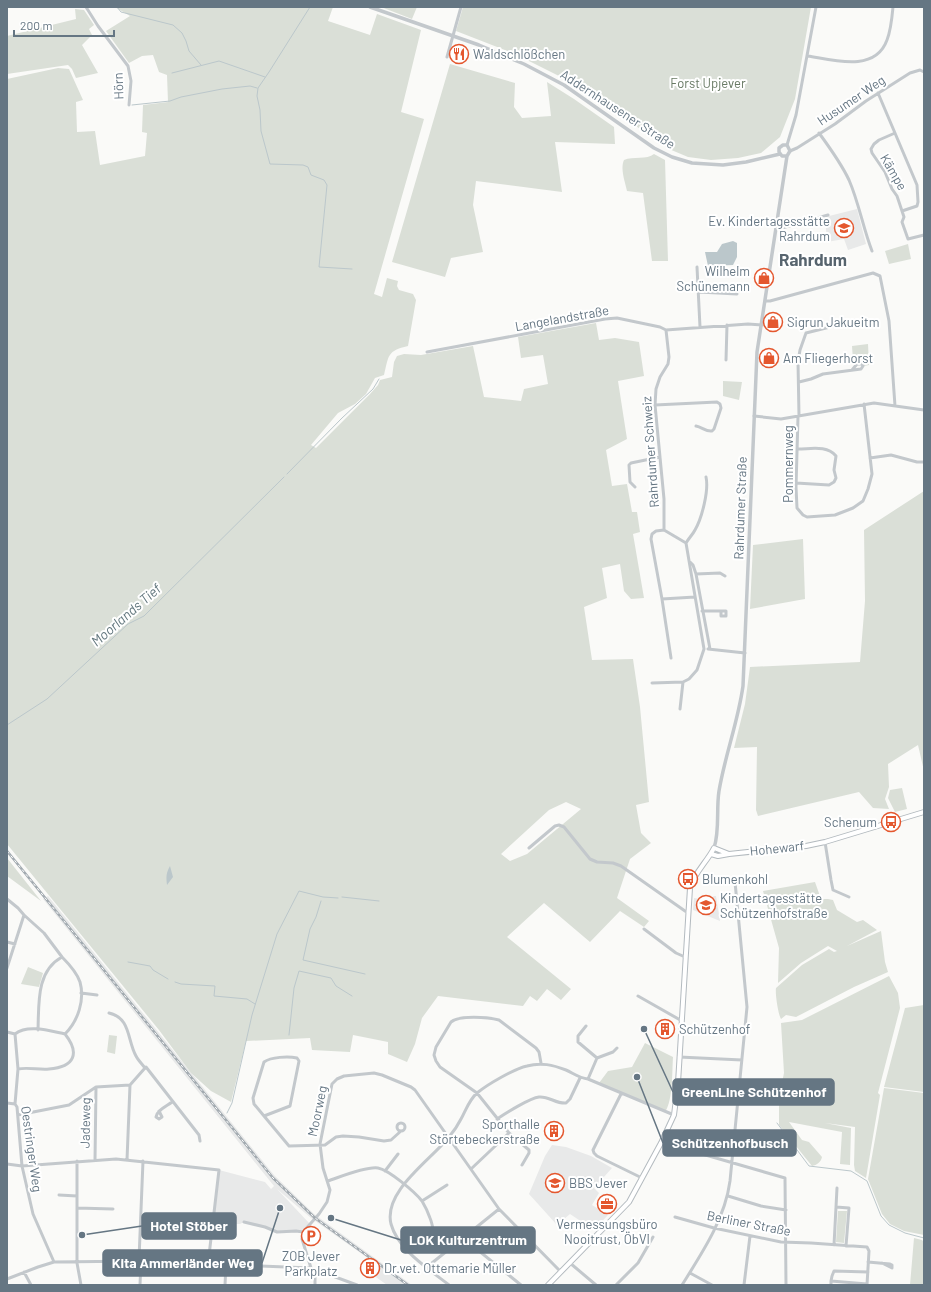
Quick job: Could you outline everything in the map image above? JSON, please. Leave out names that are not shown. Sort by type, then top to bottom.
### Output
[{"type":"main road","name":"Hohewarf","points":[[711,854],[718,856],[806,846],[825,842],[924,812]]},
{"type":"main road","name":"Hohewarf","points":[[714,848],[729,854]]},
{"type":"main road","points":[[548,1285],[629,1202],[661,1143],[674,1115],[682,1021],[689,892],[692,881],[714,848]]},
{"type":"street","name":"Hörn","points":[[86,7],[98,26],[128,66],[131,82],[129,105]]},
{"type":"street","name":"Addernhausener Straße","points":[[370,7],[497,52],[545,75],[590,103],[654,148],[672,157],[692,163],[723,165],[783,154]]},
{"type":"street","points":[[447,57],[461,7]]},
{"type":"street","points":[[786,145],[796,115],[816,7]]},
{"type":"street","points":[[808,56],[850,63],[871,58],[881,51],[887,42],[890,32],[893,7]]},
{"type":"street","name":"Husumer Weg","points":[[790,151],[797,148],[910,73],[920,70],[924,72]]},
{"type":"street","points":[[878,93],[917,185],[917,206],[902,211],[904,217],[902,222],[908,239],[924,235]]},
{"type":"street","points":[[819,133],[839,161],[849,180],[858,206],[865,234],[872,251]]},
{"type":"street","name":"Kämpe","points":[[895,133],[879,140],[871,149],[872,153],[885,172],[892,189],[897,196],[902,211]]},
{"type":"street","points":[[786,145],[790,151],[783,154],[780,147],[786,145]]},
{"type":"street","name":"Rahrdumer Straße","points":[[714,848],[717,834],[716,811],[719,790],[741,698],[745,654],[757,352],[786,167],[783,154]]},
{"type":"street","points":[[777,227],[782,228],[828,215]]},
{"type":"street","points":[[697,267],[700,327]]},
{"type":"street","points":[[766,301],[873,273],[880,276],[889,321],[895,406]]},
{"type":"street","points":[[699,292],[737,294]]},
{"type":"street","name":"Langelandstraße","points":[[427,352],[617,318],[660,327],[666,330],[748,324],[762,325]]},
{"type":"street","name":"Pommernweg","points":[[854,321],[806,333],[800,350],[798,362],[798,449],[796,483],[797,508],[803,515],[812,517],[835,515],[853,508],[863,501],[872,474],[864,404]]},
{"type":"street","points":[[726,360],[727,326]]},
{"type":"street","name":"Rahrdumer Schweiz","points":[[664,530],[664,499],[655,405],[656,389],[660,377],[668,364],[669,357],[666,330]]},
{"type":"street","points":[[798,382],[823,374],[852,370]]},
{"type":"street","points":[[655,405],[717,402],[720,404],[719,415],[712,431],[708,432],[700,426],[696,426]]},
{"type":"street","points":[[754,416],[781,419],[864,404],[924,410]]},
{"type":"street","points":[[796,483],[829,484],[834,482],[836,478],[834,470],[836,456],[833,452],[825,449],[798,449]]},
{"type":"street","points":[[870,458],[891,455],[917,462],[924,462]]},
{"type":"street","points":[[635,486],[630,482],[630,463],[660,457]]},
{"type":"street","points":[[652,683],[683,682],[689,679],[696,670],[704,649],[686,542],[699,522],[708,483],[706,477]]},
{"type":"street","points":[[671,658],[651,538],[652,534],[656,531],[664,530],[686,542]]},
{"type":"street","points":[[690,562],[693,565],[696,574],[710,649]]},
{"type":"street","points":[[696,574],[720,573],[725,576]]},
{"type":"street","points":[[662,599],[695,597]]},
{"type":"street","points":[[702,611],[721,611]]},
{"type":"street","points":[[704,649],[745,654]]},
{"type":"street","points":[[680,709],[683,682]]},
{"type":"street","points":[[529,848],[555,826],[559,825],[564,827],[590,859],[598,862],[613,863],[620,866],[688,912]]},
{"type":"street","points":[[825,842],[833,890],[849,897]]},
{"type":"street","points":[[682,1285],[708,1243],[728,1196],[747,1007],[735,882],[730,878]]},
{"type":"street","points":[[7,899],[44,933],[69,964],[80,982],[81,993],[77,1018],[72,1027],[65,1034]]},
{"type":"street","points":[[7,967],[24,915]]},
{"type":"street","points":[[644,929],[676,953],[685,957]]},
{"type":"street","points":[[7,942],[15,944]]},
{"type":"street","points":[[38,1030],[39,1001],[44,976],[48,968],[62,957]]},
{"type":"street","points":[[81,993],[97,995]]},
{"type":"street","points":[[638,996],[682,1021]]},
{"type":"street","points":[[109,1013],[116,1016],[126,1027],[136,1055],[199,1135],[200,1141]]},
{"type":"street","points":[[522,1165],[529,1153],[528,1150],[509,1133],[477,1093],[440,1067],[434,1055],[436,1047],[454,1019],[486,1018],[499,1020],[536,1048],[540,1052],[541,1063]]},
{"type":"street","points":[[586,1026],[578,1036],[578,1042],[598,1058]]},
{"type":"street","points":[[7,1032],[15,1034],[20,1030],[38,1030],[65,1034],[72,1042],[74,1048],[74,1054],[71,1061],[64,1065],[49,1070],[18,1069]]},
{"type":"street","name":"Oestringer Weg","points":[[15,1034],[18,1069],[15,1104],[18,1115],[22,1166],[32,1214],[54,1262]]},
{"type":"street","points":[[588,1080],[598,1058],[613,1052],[617,1048]]},
{"type":"street","points":[[264,1116],[290,1106],[299,1061],[297,1058],[292,1057],[267,1060],[264,1062],[253,1098],[254,1104],[264,1116],[289,1146],[325,1144],[336,1137],[343,1136],[384,1141],[391,1140],[401,1131]]},
{"type":"street","points":[[679,1057],[742,1060]]},
{"type":"street","points":[[449,1285],[402,1246],[391,1225],[390,1216],[393,1202],[404,1185],[449,1137],[461,1120],[471,1099],[477,1093],[495,1081],[520,1068],[541,1063],[566,1070],[580,1078],[674,1115]]},
{"type":"street","points":[[127,1160],[130,1085],[146,1068]]},
{"type":"street","name":"Moorweg","points":[[303,1232],[319,1214],[327,1202],[330,1190],[320,1144],[332,1084],[337,1078],[344,1076],[374,1074],[382,1075],[397,1080],[415,1090],[499,1209],[561,1272]]},
{"type":"street","points":[[497,1118],[539,1097],[547,1098],[559,1103],[566,1103],[570,1099],[580,1078]]},
{"type":"street","points":[[18,1115],[69,1105],[96,1087],[130,1085]]},
{"type":"street","name":"Jadeweg","points":[[95,1160],[96,1087]]},
{"type":"street","points":[[621,1094],[593,1150],[597,1156],[642,1178]]},
{"type":"street","points":[[159,1111],[172,1102]]},
{"type":"street","points":[[7,1103],[15,1104]]},
{"type":"street","points":[[471,1169],[509,1133]]},
{"type":"street","points":[[661,1143],[785,1178],[787,1242],[786,1285]]},
{"type":"street","points":[[385,1171],[398,1154]]},
{"type":"street","points":[[7,1164],[22,1166],[77,1161],[127,1160],[219,1170],[208,1264]]},
{"type":"street","points":[[77,1161],[77,1263],[82,1285]]},
{"type":"street","points":[[140,1285],[143,1161]]},
{"type":"street","points":[[328,1181],[370,1168],[378,1168],[385,1171],[422,1201],[431,1219],[437,1247],[443,1254]]},
{"type":"street","points":[[422,1201],[447,1185]]},
{"type":"street","points":[[834,1245],[837,1188]]},
{"type":"street","points":[[59,1195],[77,1196]]},
{"type":"street","points":[[728,1196],[760,1206],[786,1210]]},
{"type":"street","points":[[836,1207],[849,1208],[846,1246]]},
{"type":"street","points":[[77,1208],[114,1208]]},
{"type":"street","points":[[427,1267],[499,1209]]},
{"type":"street","name":"Berliner Straße","points":[[675,1217],[714,1228],[787,1242],[867,1247],[868,1262]]},
{"type":"street","points":[[244,1222],[265,1227],[277,1232],[303,1232],[302,1239],[313,1269],[315,1285]]},
{"type":"street","points":[[744,1285],[750,1236]]},
{"type":"street","points":[[616,1285],[638,1263],[653,1237]]},
{"type":"street","points":[[463,1238],[521,1285]]},
{"type":"street","points":[[7,1279],[44,1264],[54,1262],[77,1263],[141,1261],[313,1269],[357,1285]]},
{"type":"street","points":[[868,1272],[834,1271],[831,1283],[867,1284],[868,1272],[868,1262],[882,1263]]},
{"type":"street","points":[[570,1263],[596,1285]]},
{"type":"street","points":[[224,1285],[226,1265]]},
{"type":"street","points":[[24,1272],[32,1285]]},
{"type":"street","points":[[690,1273],[712,1285]]},
{"type":"shaded area","name":"Ev. Kindertagesstätte Rahrdum","points":[[857,209],[866,244],[848,250],[844,239],[827,242],[825,217]]},
{"type":"shaded area","points":[[733,241],[737,243],[737,257],[733,265],[708,266],[705,252],[717,252],[722,244]]},
{"type":"shaded area","points":[[170,866],[173,877],[167,885],[166,880]]},
{"type":"shaded area","points":[[48,896],[274,1175],[314,1214],[412,1285],[387,1285],[373,1275],[379,1266],[311,1218],[277,1189],[310,1224],[303,1232],[283,1233],[244,1222],[240,1224],[213,1224],[219,1170],[265,1182],[271,1189],[274,1186],[43,899]]},
{"type":"shaded area","name":"Kindertagesstätte Schützenhofstraße","points":[[716,896],[720,921],[693,910],[694,898],[707,900]]},
{"type":"shaded area","points":[[552,1145],[566,1147],[591,1156],[612,1168],[594,1188],[599,1193],[592,1205],[608,1215],[594,1230],[570,1214],[557,1225],[529,1194],[545,1156]]},
{"type":"green space","points":[[115,7],[333,7],[328,21],[370,35],[377,14],[421,30],[401,112],[424,119],[374,294],[382,297],[387,278],[398,281],[397,286],[399,290],[413,294],[416,300],[408,346],[392,352],[388,358],[384,375],[375,378],[366,394],[355,404],[338,413],[311,445],[316,448],[370,394],[378,385],[380,380],[392,377],[394,362],[397,356],[404,354],[421,355],[473,346],[484,397],[521,401],[524,389],[548,384],[543,355],[521,358],[518,337],[596,323],[599,340],[615,338],[639,342],[644,376],[618,381],[627,439],[606,450],[612,486],[627,484],[632,512],[637,512],[640,532],[633,534],[644,598],[631,599],[624,591],[620,564],[602,568],[607,598],[584,607],[592,660],[633,659],[640,707],[649,802],[636,805],[641,833],[651,843],[630,859],[617,898],[649,921],[644,927],[620,911],[590,942],[544,903],[507,937],[571,989],[561,1000],[547,989],[537,1001],[530,996],[523,1006],[438,996],[422,1018],[415,1044],[407,1062],[388,1054],[388,1042],[353,1035],[350,1052],[312,1050],[310,1038],[246,1041],[231,1102],[211,1091],[191,1073],[159,1030],[7,844],[7,79],[58,68],[69,69],[83,100],[76,102],[77,132],[95,131],[100,165],[145,156],[147,133],[142,132],[143,105],[168,102],[167,75],[159,72],[153,55],[142,56],[129,63],[106,31],[130,16]],"holes":[[[566,802],[581,809],[527,854],[510,861],[501,854],[549,810]]]},
{"type":"green space","points":[[381,7],[417,7],[412,19]]},
{"type":"green space","name":"Forst Upjever","points":[[463,7],[811,7],[795,99],[780,137],[761,153],[738,158],[711,160],[688,157],[669,149],[577,85],[515,54],[456,31]]},
{"type":"green space","points":[[75,9],[84,10],[94,25],[89,29],[92,35],[82,45],[98,73],[76,78],[72,69],[68,65],[7,74],[7,36],[76,19]]},
{"type":"green space","points":[[450,64],[515,83],[514,107],[522,118],[551,116],[547,82],[614,127],[615,144],[555,142],[562,192],[476,181],[473,205],[483,252],[451,258],[445,277],[392,262]]},
{"type":"green space","points":[[654,154],[665,160],[668,261],[652,261],[643,193],[627,191],[623,171],[624,160],[648,157]]},
{"type":"green space","points":[[908,244],[911,259],[889,264],[885,251]]},
{"type":"green space","points":[[868,344],[869,365],[864,366],[861,360],[853,361],[852,346]]},
{"type":"green space","points":[[723,381],[742,382],[739,400],[723,396]]},
{"type":"green space","points":[[924,491],[924,771],[918,745],[888,764],[889,787],[885,799],[889,809],[873,808],[859,792],[758,816],[756,810],[757,747],[734,748],[745,704],[750,667],[860,662],[865,601],[864,530]]},
{"type":"green space","points":[[803,539],[805,599],[750,609],[753,545]]},
{"type":"green space","points":[[902,788],[907,809],[895,812],[888,798],[890,790]]},
{"type":"green space","points":[[7,858],[41,901],[7,876]]},
{"type":"green space","points":[[815,882],[821,899],[833,900],[837,910],[857,922],[863,920],[877,930],[847,946],[881,931],[885,962],[888,972],[854,987],[796,1017],[786,1015],[781,1019],[777,1004],[776,988],[802,965],[829,949],[834,952],[837,951],[828,946],[801,963],[778,983],[779,948],[763,891]]},
{"type":"green space","points":[[28,967],[43,973],[39,987],[21,984]]},
{"type":"green space","points":[[889,976],[898,993],[900,1008],[878,1093],[880,1095],[866,1178],[855,1171],[855,1127],[825,1123],[851,1128],[850,1165],[840,1164],[842,1132],[789,1122],[802,1140],[809,1142],[822,1157],[816,1165],[812,1166],[779,1125],[779,1097],[784,1073],[781,1023],[802,1020]]},
{"type":"green space","points":[[924,1005],[924,1092],[884,1087],[905,1008]]},
{"type":"green space","points":[[109,1035],[117,1036],[115,1054],[107,1052]]},
{"type":"green space","points":[[645,1043],[673,1057],[671,1093],[668,1107],[665,1112],[599,1083],[608,1071],[632,1067]]},
{"type":"green space","points":[[884,1088],[924,1093],[924,1235],[904,1231],[890,1224],[882,1214],[868,1179]]},
{"type":"green space","points":[[838,1211],[847,1211],[844,1243],[836,1242]]},
{"type":"green space","points":[[914,1238],[924,1242],[924,1285],[910,1285]]},
{"type":"waterway","points":[[117,7],[121,12],[173,25],[182,33],[189,51],[201,65]]},
{"type":"waterway","points":[[310,7],[258,88],[257,96],[260,110],[261,131],[270,164],[303,165],[308,167],[311,175],[324,180],[327,185],[319,267],[352,269]]},
{"type":"waterway","points":[[172,73],[219,61],[265,77]]},
{"type":"waterway","points":[[132,105],[170,101],[181,97],[222,89],[250,86],[257,88]]},
{"type":"waterway","name":"Moorlands Tief","points":[[287,474],[373,389],[379,379]]},
{"type":"waterway","name":"Moorlands Tief","points":[[7,725],[47,699],[128,624],[144,616],[284,477]]},
{"type":"waterway","points":[[227,1113],[232,1103],[252,1015],[277,934],[299,891],[323,897],[338,898]]},
{"type":"waterway","points":[[342,897],[379,901]]},
{"type":"waterway","points":[[321,901],[310,929],[303,960],[365,974]]},
{"type":"waterway","points":[[128,962],[150,966],[153,970],[168,979]]},
{"type":"waterway","points":[[289,1035],[294,988],[299,971],[331,978],[336,986],[352,996]]},
{"type":"waterway","points":[[175,982],[181,984],[215,986],[214,996],[247,999],[255,1004]]},
{"type":"waterway","points":[[777,1123],[809,1166],[851,1171],[867,1181],[881,1216],[889,1225],[905,1233],[924,1238]]},
{"type":"railway","points":[[7,851],[273,1178],[315,1218],[408,1285]]},
{"type":"place","name":"Waldschlößchen","points":[[459,54]]},
{"type":"place","name":"Ev. Kindertagesstätte Rahrdum","points":[[844,228]]},
{"type":"place","name":"Wilhelm Schünemann","points":[[764,278]]},
{"type":"place","name":"Sigrun Jakueitm","points":[[773,322]]},
{"type":"place","name":"Am Fliegerhorst","points":[[769,358]]},
{"type":"place","name":"Schenum","points":[[891,822]]},
{"type":"place","name":"Blumenkohl","points":[[688,879]]},
{"type":"place","name":"Kindertagesstätte Schützenhofstraße","points":[[706,905]]},
{"type":"place","name":"GreenLine Schützenhof","points":[[644,1029]]},
{"type":"place","name":"Schützenhof","points":[[665,1029]]},
{"type":"place","name":"Schützenhofbusch","points":[[637,1077]]},
{"type":"place","name":"Sporthalle Störtebeckerstraße","points":[[554,1131]]},
{"type":"place","name":"BBS Jever","points":[[555,1183]]},
{"type":"place","name":"Vermessungsbüro Nooitrust, ÖbVI","points":[[607,1204]]},
{"type":"place","name":"Kita Ammerländer Weg","points":[[280,1208]]},
{"type":"place","name":"LOK Kulturzentrum","points":[[331,1218]]},
{"type":"place","name":"Hotel Stöber","points":[[82,1235]]},
{"type":"place","name":"ZOB Jever Parkplatz","points":[[311,1236]]},
{"type":"place","name":"Dr.vet. Ottemarie Müller","points":[[370,1268]]},
{"type":"district","name":"Rahrdum","points":[[813,260]]}]
